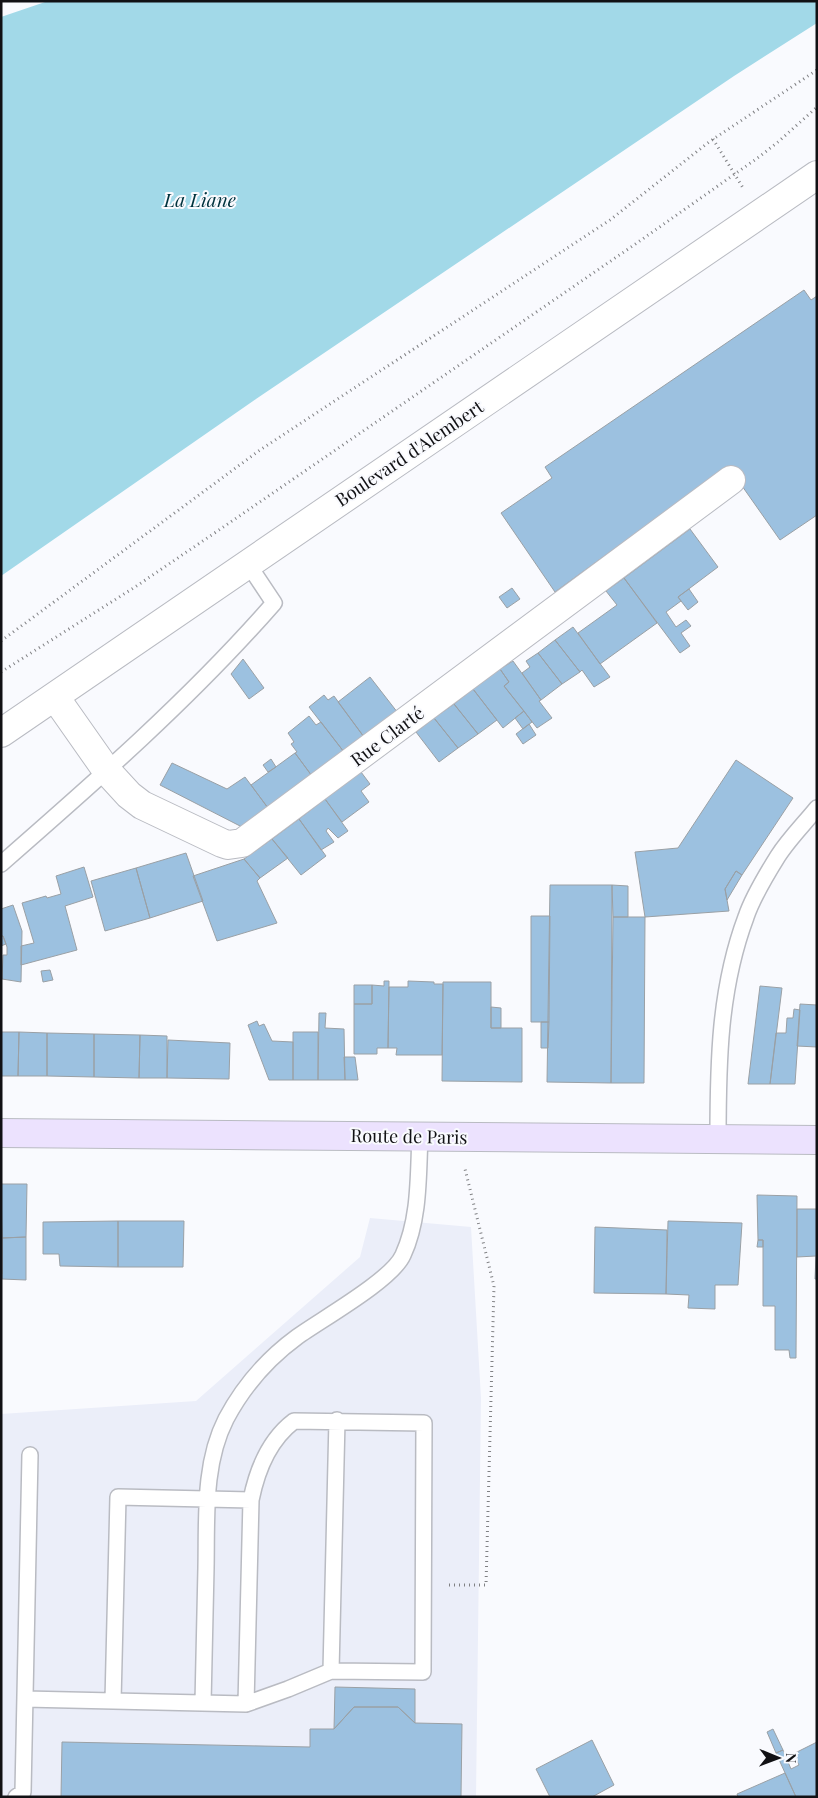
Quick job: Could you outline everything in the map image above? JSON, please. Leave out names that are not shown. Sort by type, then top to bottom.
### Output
[{"type":"main road","name":"Route de Paris","points":[[1,1133],[817,1140]]},
{"type":"street","name":"Boulevard d'Alembert","points":[[1,733],[817,175]]},
{"type":"street","name":"Rue Clarté","points":[[55,697],[107,771],[129,795],[142,805],[222,843],[228,845],[242,843],[732,480]]},
{"type":"lane","points":[[1,864],[107,771],[233,650],[274,604],[248,564]]},
{"type":"lane","points":[[718,1139],[718,1082],[722,1019],[731,963],[746,915],[779,854],[817,808]]},
{"type":"lane","points":[[203,1703],[207,1499],[213,1456],[218,1440],[234,1405],[271,1358],[296,1337],[386,1276],[403,1257],[413,1226],[420,1136]]},
{"type":"lane","points":[[331,1671],[338,1420]]},
{"type":"lane","points":[[25,1699],[246,1704],[331,1671],[423,1672],[424,1423],[338,1420],[294,1421],[283,1429],[269,1450],[256,1476],[250,1500],[246,1704]]},
{"type":"lane","points":[[16,1797],[23,1792],[30,1455]]},
{"type":"lane","points":[[113,1701],[118,1497],[250,1500]]},
{"type":"path","points":[[1,641],[260,450],[610,220],[713,139],[817,70]]},
{"type":"path","points":[[1,672],[220,530],[735,175],[778,142],[817,107]]},
{"type":"path","points":[[713,139],[744,190]]},
{"type":"path","points":[[458,1136],[494,1286],[486,1584],[466,1584]]},
{"type":"shaded area","points":[[370,1218],[471,1227],[481,1398],[476,1797],[1,1797],[1,1414],[196,1401],[360,1257]]},
{"type":"water","name":"La Liane","points":[[48,1],[817,1],[817,23],[734,76],[256,399],[1,576],[1,17]]},
{"type":"building","points":[[804,290],[811,300],[817,296],[817,515],[780,540],[728,466],[555,592],[501,513],[552,478],[545,467]]},
{"type":"building","points":[[690,529],[718,567],[678,597],[681,601],[666,612],[676,627],[686,620],[691,626],[681,633],[690,646],[680,653],[624,578]]},
{"type":"building","points":[[624,578],[657,623],[600,664],[578,633],[617,605],[606,591]]},
{"type":"building","points":[[512,588],[520,599],[507,608],[499,597]]},
{"type":"building","points":[[689,589],[698,602],[688,610],[678,597]]},
{"type":"building","points":[[573,627],[610,677],[594,687],[582,670],[580,672],[555,640]]},
{"type":"building","points":[[555,640],[580,672],[562,684],[538,653]]},
{"type":"building","points":[[538,653],[562,684],[541,700],[522,673],[530,667],[526,661]]},
{"type":"building","points":[[243,659],[264,688],[249,699],[231,674]]},
{"type":"building","points":[[513,661],[552,718],[537,728],[504,686],[509,682],[500,669]]},
{"type":"building","points":[[500,669],[509,682],[504,686],[524,711],[503,728],[473,689]]},
{"type":"building","points":[[370,677],[398,713],[364,737],[338,702]]},
{"type":"building","points":[[473,689],[497,720],[478,734],[454,704]]},
{"type":"building","points":[[324,695],[328,700],[334,696],[364,737],[344,752],[309,707]]},
{"type":"building","points":[[454,704],[478,734],[458,748],[434,718]]},
{"type":"building","points":[[524,711],[532,722],[523,729],[515,718]]},
{"type":"building","points":[[309,716],[316,725],[321,722],[344,752],[312,776],[295,753],[297,752],[291,744],[294,742],[288,733]]},
{"type":"building","points":[[434,718],[458,748],[439,762],[416,732]]},
{"type":"building","points":[[529,724],[536,735],[523,744],[516,734]]},
{"type":"building","points":[[295,753],[312,776],[268,808],[251,785]]},
{"type":"building","points":[[271,759],[276,767],[268,772],[263,765]]},
{"type":"building","points":[[736,760],[793,798],[742,875],[736,871],[725,889],[729,911],[645,917],[635,852],[678,848]]},
{"type":"building","points":[[172,763],[227,789],[245,777],[268,808],[242,827],[160,785]]},
{"type":"building","points":[[361,772],[370,784],[361,791],[369,802],[342,822],[325,799]]},
{"type":"building","points":[[325,799],[348,831],[338,838],[328,828],[326,831],[334,842],[321,850],[299,819]]},
{"type":"building","points":[[299,819],[326,856],[301,875],[272,839]]},
{"type":"building","points":[[272,839],[288,858],[260,878],[244,859]]},
{"type":"building","points":[[186,853],[203,901],[150,918],[136,868]]},
{"type":"building","points":[[244,859],[260,878],[257,881],[277,923],[217,941],[193,876]]},
{"type":"building","points":[[84,867],[93,897],[65,906],[77,950],[21,965],[21,946],[34,943],[22,903],[61,894],[56,876]]},
{"type":"building","points":[[136,868],[150,918],[105,931],[91,881]]},
{"type":"building","points":[[736,871],[742,875],[727,900],[725,889]]},
{"type":"building","points":[[550,885],[612,885],[611,1083],[547,1082]]},
{"type":"building","points":[[612,885],[628,886],[628,917],[613,917]]},
{"type":"building","points":[[13,905],[22,931],[21,982],[2,979],[3,955],[7,955],[7,947],[3,936],[1,936],[1,909]]},
{"type":"building","points":[[531,916],[550,916],[549,1022],[531,1022]]},
{"type":"building","points":[[613,917],[645,917],[644,1083],[611,1083]]},
{"type":"building","points":[[1,936],[3,936],[6,944],[1,946]]},
{"type":"building","points":[[50,970],[53,980],[43,982],[41,971]]},
{"type":"building","points":[[384,981],[389,981],[388,1048],[377,1048],[377,1054],[354,1054],[354,1004],[372,1004],[372,985],[384,986]]},
{"type":"building","points":[[408,981],[443,984],[442,1055],[396,1055],[397,1048],[388,1048],[389,987],[408,987]]},
{"type":"building","points":[[443,982],[491,982],[491,1028],[522,1028],[522,1082],[442,1081]]},
{"type":"building","points":[[354,985],[372,985],[372,1004],[354,1004]]},
{"type":"building","points":[[760,986],[782,988],[770,1084],[748,1084]]},
{"type":"building","points":[[800,1004],[817,1005],[817,1047],[797,1046]]},
{"type":"building","points":[[491,1007],[501,1008],[501,1028],[491,1028]]},
{"type":"building","points":[[794,1009],[800,1010],[795,1084],[770,1084],[776,1033],[786,1033],[787,1018],[793,1018]]},
{"type":"building","points":[[319,1013],[326,1013],[325,1028],[344,1029],[345,1080],[318,1080]]},
{"type":"building","points":[[257,1021],[259,1026],[264,1024],[272,1041],[293,1042],[293,1080],[269,1080],[248,1025]]},
{"type":"building","points":[[541,1022],[549,1022],[548,1048],[541,1048]]},
{"type":"building","points":[[1,1032],[19,1032],[18,1076],[1,1076]]},
{"type":"building","points":[[19,1032],[47,1033],[47,1076],[18,1076]]},
{"type":"building","points":[[293,1032],[318,1032],[318,1080],[293,1080]]},
{"type":"building","points":[[47,1033],[94,1034],[94,1077],[47,1076]]},
{"type":"building","points":[[94,1034],[140,1035],[139,1078],[94,1077]]},
{"type":"building","points":[[140,1035],[167,1036],[167,1078],[139,1078]]},
{"type":"building","points":[[168,1040],[230,1043],[229,1079],[167,1078]]},
{"type":"building","points":[[344,1057],[355,1057],[358,1080],[345,1080]]},
{"type":"building","points":[[1,1184],[27,1184],[26,1237],[2,1238]]},
{"type":"building","points":[[757,1195],[797,1196],[796,1358],[790,1358],[789,1350],[775,1350],[775,1306],[763,1306],[763,1240],[758,1240]]},
{"type":"building","points":[[1,1206],[2,1238],[2,1274],[1,1274]]},
{"type":"building","points":[[797,1209],[817,1209],[817,1279],[815,1279],[816,1256],[797,1257]]},
{"type":"building","points":[[118,1221],[184,1221],[183,1267],[118,1267]]},
{"type":"building","points":[[118,1221],[118,1267],[60,1266],[59,1254],[43,1254],[43,1222]]},
{"type":"building","points":[[668,1221],[742,1223],[738,1285],[715,1285],[715,1309],[688,1308],[689,1295],[666,1294]]},
{"type":"building","points":[[595,1227],[667,1230],[666,1294],[594,1293]]},
{"type":"building","points":[[26,1237],[26,1280],[2,1279],[2,1238]]},
{"type":"building","points":[[758,1240],[763,1240],[763,1247],[757,1247]]},
{"type":"building","points":[[335,1687],[415,1689],[415,1723],[398,1707],[354,1707],[334,1729]]},
{"type":"building","points":[[354,1707],[398,1707],[415,1723],[462,1724],[461,1797],[61,1797],[62,1742],[310,1747],[310,1729],[334,1729]]},
{"type":"building","points":[[773,1729],[783,1750],[776,1753],[767,1732]]},
{"type":"building","points":[[592,1740],[614,1785],[592,1797],[550,1797],[536,1769]]},
{"type":"building","points":[[817,1742],[817,1797],[796,1797],[776,1753],[783,1750],[791,1769],[799,1765],[793,1754]]},
{"type":"building","points":[[785,1773],[796,1797],[738,1797],[737,1794]]}]
